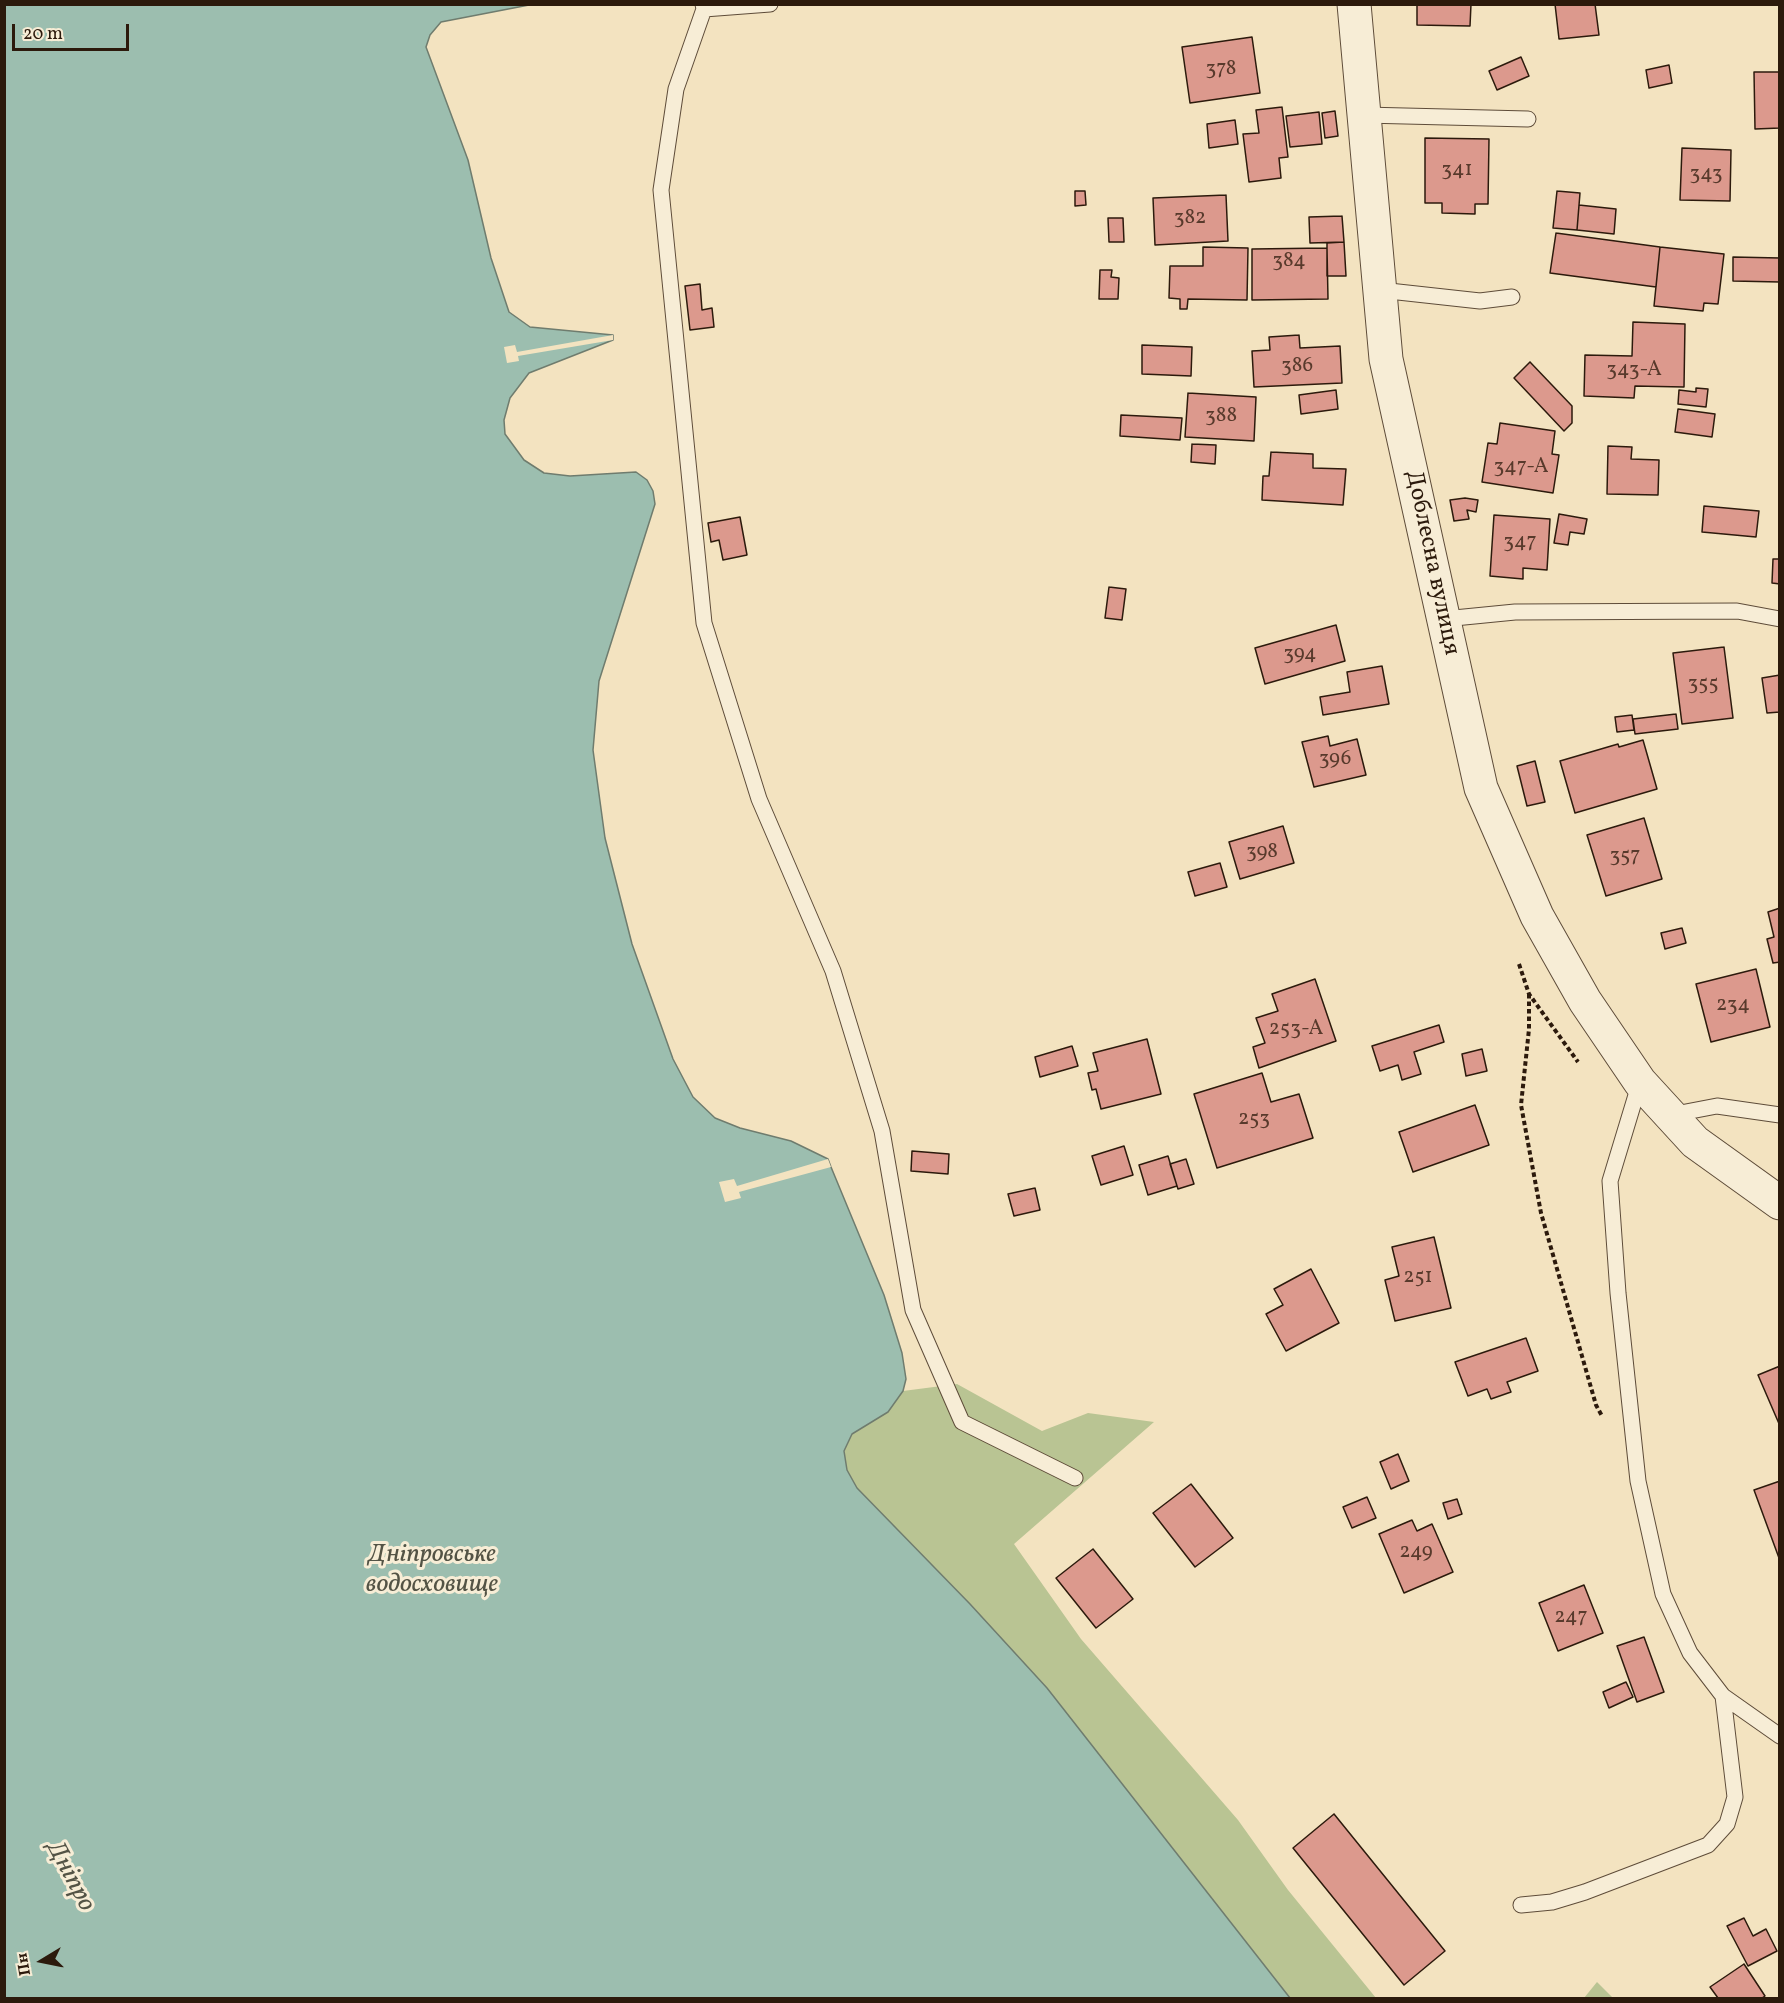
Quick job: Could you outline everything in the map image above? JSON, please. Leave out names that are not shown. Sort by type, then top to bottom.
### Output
[{"type":"street","name":"Доблесна вулиця","points":[[1354,4],[1386,359],[1481,788],[1537,916],[1585,1001],[1640,1082],[1695,1142],[1779,1203]]},
{"type":"lane","points":[[770,4],[703,7],[676,89],[661,190],[704,623],[759,799],[832,971],[882,1131],[913,1310],[962,1422],[1075,1478]]},
{"type":"lane","points":[[1364,115],[1528,119]]},
{"type":"lane","points":[[1380,290],[1480,301],[1512,297]]},
{"type":"lane","points":[[1444,619],[1515,612],[1737,611],[1779,620]]},
{"type":"lane","points":[[1640,1082],[1610,1181],[1618,1293],[1638,1481],[1663,1594],[1690,1653],[1724,1696],[1779,1736]]},
{"type":"lane","points":[[1670,1115],[1717,1106],[1779,1115]]},
{"type":"lane","points":[[1521,1905],[1552,1902],[1585,1892],[1708,1845],[1727,1824],[1735,1797],[1724,1696]]},
{"type":"path","points":[[1529,994],[1529,1029],[1521,1105],[1541,1213],[1596,1406],[1607,1424]]},
{"type":"green space","points":[[957,1384],[1042,1431],[1088,1413],[1154,1422],[1014,1544],[1081,1639],[1238,1820],[1288,1890],[1376,1998],[1290,1998],[1047,1688],[970,1604],[857,1488],[847,1470],[844,1451],[852,1434],[888,1412],[903,1391]]},
{"type":"green space","points":[[1597,1982],[1613,1998],[1584,1998]]},
{"type":"water","name":"Дніпровське водосховище","points":[[5,5],[529,5],[441,22],[430,35],[426,47],[468,160],[491,258],[509,312],[530,327],[613,335],[613,340],[529,373],[510,398],[504,420],[505,434],[524,460],[544,473],[570,476],[636,472],[647,480],[653,491],[655,504],[599,681],[593,750],[605,838],[632,944],[673,1059],[693,1097],[715,1118],[740,1128],[791,1141],[828,1159],[884,1295],[902,1353],[906,1379],[903,1391],[888,1412],[852,1434],[844,1451],[847,1470],[857,1488],[970,1604],[1047,1688],[1290,1998],[5,1998]]},
{"type":"pier","points":[[613,335],[613,340],[518,356],[519,361],[507,363],[504,347],[515,345],[517,352]]},
{"type":"pier","points":[[828,1159],[831,1167],[739,1192],[741,1198],[725,1202],[719,1182],[734,1179],[737,1186]]},
{"type":"building","points":[[1417,4],[1471,4],[1470,26],[1417,25]]},
{"type":"building","points":[[1555,4],[1595,4],[1599,35],[1559,39]]},
{"type":"building","points":[[1252,37],[1260,93],[1190,103],[1182,47]]},
{"type":"building","points":[[1521,57],[1529,76],[1497,90],[1489,71]]},
{"type":"building","points":[[1669,65],[1672,83],[1649,88],[1646,70]]},
{"type":"building","points":[[1754,72],[1780,72],[1780,128],[1755,129]]},
{"type":"building","points":[[1282,107],[1288,157],[1279,158],[1281,178],[1249,182],[1243,134],[1259,133],[1256,110]]},
{"type":"building","points":[[1335,111],[1338,136],[1325,138],[1322,113]]},
{"type":"building","points":[[1319,112],[1322,144],[1290,147],[1286,116]]},
{"type":"building","points":[[1235,120],[1238,144],[1209,148],[1207,124]]},
{"type":"building","points":[[1425,138],[1489,139],[1488,204],[1475,204],[1475,214],[1442,213],[1442,203],[1425,203]]},
{"type":"building","points":[[1682,148],[1731,150],[1730,201],[1680,200]]},
{"type":"building","points":[[1075,191],[1085,191],[1086,205],[1075,206]]},
{"type":"building","points":[[1557,191],[1580,193],[1577,230],[1553,228]]},
{"type":"building","points":[[1226,195],[1228,241],[1155,245],[1153,198]]},
{"type":"building","points":[[1579,205],[1616,209],[1614,234],[1577,230]]},
{"type":"building","points":[[1342,216],[1344,242],[1310,243],[1309,217]]},
{"type":"building","points":[[1108,218],[1123,218],[1124,242],[1109,242]]},
{"type":"building","points":[[1556,233],[1660,247],[1656,287],[1550,273]]},
{"type":"building","points":[[1344,242],[1346,276],[1327,276],[1327,243]]},
{"type":"building","points":[[1203,247],[1248,248],[1247,300],[1188,299],[1187,309],[1180,309],[1180,299],[1169,298],[1170,266],[1203,266]]},
{"type":"building","points":[[1660,247],[1724,254],[1718,304],[1704,303],[1703,311],[1654,306]]},
{"type":"building","points":[[1327,248],[1328,299],[1252,300],[1252,249]]},
{"type":"building","points":[[1733,257],[1780,258],[1780,282],[1733,281]]},
{"type":"building","points":[[1100,270],[1112,270],[1111,277],[1119,278],[1118,299],[1099,299]]},
{"type":"building","points":[[700,284],[702,310],[712,308],[714,327],[690,330],[685,286]]},
{"type":"building","points":[[1633,322],[1685,324],[1684,387],[1635,386],[1634,398],[1584,396],[1585,355],[1632,356]]},
{"type":"building","points":[[1299,335],[1300,348],[1340,346],[1342,383],[1254,387],[1252,351],[1270,350],[1269,337]]},
{"type":"building","points":[[1142,345],[1192,347],[1191,376],[1142,374]]},
{"type":"building","points":[[1530,362],[1572,406],[1572,423],[1564,431],[1514,378]]},
{"type":"building","points":[[1696,388],[1708,389],[1706,407],[1678,404],[1679,390],[1696,392]]},
{"type":"building","points":[[1336,390],[1338,409],[1301,414],[1299,395]]},
{"type":"building","points":[[1188,393],[1256,397],[1254,441],[1185,437]]},
{"type":"building","points":[[1678,409],[1715,414],[1712,437],[1675,432]]},
{"type":"building","points":[[1121,415],[1182,418],[1180,440],[1120,436]]},
{"type":"building","points":[[1500,423],[1555,431],[1552,454],[1559,455],[1553,493],[1482,482],[1488,443],[1497,444]]},
{"type":"building","points":[[1192,444],[1216,445],[1215,464],[1191,462]]},
{"type":"building","points":[[1608,446],[1632,447],[1631,459],[1659,460],[1658,495],[1607,494]]},
{"type":"building","points":[[1271,452],[1313,454],[1313,468],[1346,469],[1343,505],[1262,500],[1263,476],[1269,476]]},
{"type":"building","points":[[1465,498],[1478,500],[1476,512],[1467,510],[1469,519],[1454,521],[1450,500]]},
{"type":"building","points":[[1704,506],[1759,511],[1756,537],[1702,532]]},
{"type":"building","points":[[1559,514],[1587,519],[1584,534],[1570,532],[1568,545],[1554,543]]},
{"type":"building","points":[[1494,515],[1550,519],[1547,570],[1523,568],[1523,579],[1490,576]]},
{"type":"building","points":[[740,517],[747,555],[723,560],[719,540],[711,542],[708,523]]},
{"type":"building","points":[[1773,559],[1780,559],[1780,584],[1772,583]]},
{"type":"building","points":[[1109,587],[1126,589],[1122,620],[1105,618]]},
{"type":"building","points":[[1336,625],[1345,661],[1265,684],[1255,648]]},
{"type":"building","points":[[1724,647],[1733,718],[1682,724],[1673,653]]},
{"type":"building","points":[[1382,666],[1389,704],[1323,715],[1320,697],[1350,692],[1347,672]]},
{"type":"building","points":[[1780,675],[1780,712],[1767,713],[1762,678]]},
{"type":"building","points":[[1676,714],[1678,729],[1635,734],[1633,719]]},
{"type":"building","points":[[1632,715],[1634,730],[1617,732],[1615,717]]},
{"type":"building","points":[[1328,736],[1330,746],[1357,739],[1366,775],[1314,787],[1302,742]]},
{"type":"building","points":[[1643,740],[1657,789],[1575,813],[1560,761],[1618,744],[1619,747]]},
{"type":"building","points":[[1535,761],[1545,802],[1527,806],[1517,766]]},
{"type":"building","points":[[1644,818],[1662,879],[1606,896],[1587,835]]},
{"type":"building","points":[[1283,826],[1294,863],[1240,879],[1229,842]]},
{"type":"building","points":[[1220,863],[1227,887],[1195,896],[1188,872]]},
{"type":"building","points":[[1780,908],[1780,962],[1773,963],[1767,939],[1774,937],[1768,912]]},
{"type":"building","points":[[1682,928],[1686,943],[1665,949],[1661,933]]},
{"type":"building","points":[[1756,969],[1770,1027],[1711,1042],[1696,984]]},
{"type":"building","points":[[1315,979],[1336,1041],[1259,1068],[1253,1047],[1265,1043],[1256,1018],[1278,1011],[1272,994]]},
{"type":"building","points":[[1439,1025],[1444,1042],[1414,1052],[1421,1074],[1402,1080],[1398,1065],[1380,1071],[1372,1046]]},
{"type":"building","points":[[1147,1039],[1161,1094],[1101,1109],[1096,1089],[1092,1090],[1088,1073],[1098,1071],[1093,1053]]},
{"type":"building","points":[[1072,1046],[1078,1066],[1040,1077],[1035,1057]]},
{"type":"building","points":[[1482,1049],[1487,1071],[1466,1076],[1462,1054]]},
{"type":"building","points":[[1262,1073],[1271,1102],[1299,1094],[1313,1138],[1217,1168],[1194,1094]]},
{"type":"building","points":[[1475,1105],[1489,1145],[1413,1172],[1399,1132]]},
{"type":"building","points":[[1124,1146],[1133,1175],[1101,1185],[1092,1156]]},
{"type":"building","points":[[912,1151],[949,1154],[948,1174],[911,1171]]},
{"type":"building","points":[[1168,1156],[1177,1186],[1148,1195],[1139,1165]]},
{"type":"building","points":[[1186,1159],[1194,1184],[1178,1189],[1170,1164]]},
{"type":"building","points":[[1035,1188],[1040,1210],[1014,1216],[1008,1194]]},
{"type":"building","points":[[1434,1237],[1451,1308],[1395,1321],[1385,1280],[1399,1276],[1392,1247]]},
{"type":"building","points":[[1311,1269],[1339,1323],[1286,1351],[1266,1314],[1283,1305],[1274,1289]]},
{"type":"building","points":[[1526,1338],[1538,1371],[1507,1382],[1511,1392],[1491,1399],[1487,1389],[1468,1396],[1455,1362]]},
{"type":"building","points":[[1780,1366],[1780,1426],[1758,1375]]},
{"type":"building","points":[[1398,1454],[1409,1481],[1391,1489],[1380,1462]]},
{"type":"building","points":[[1780,1481],[1780,1558],[1779,1558],[1754,1490]]},
{"type":"building","points":[[1191,1484],[1233,1538],[1195,1567],[1153,1513]]},
{"type":"building","points":[[1367,1497],[1376,1518],[1352,1528],[1343,1507]]},
{"type":"building","points":[[1457,1499],[1462,1514],[1448,1519],[1443,1503]]},
{"type":"building","points":[[1412,1520],[1417,1531],[1432,1524],[1453,1572],[1404,1593],[1379,1534]]},
{"type":"building","points":[[1093,1549],[1133,1599],[1096,1628],[1056,1578]]},
{"type":"building","points":[[1584,1585],[1603,1633],[1558,1651],[1539,1603]]},
{"type":"building","points":[[1644,1637],[1664,1692],[1637,1702],[1617,1646]]},
{"type":"building","points":[[1626,1682],[1633,1697],[1609,1708],[1603,1692]]},
{"type":"building","points":[[1334,1814],[1445,1951],[1404,1985],[1293,1848]]},
{"type":"building","points":[[1744,1918],[1753,1936],[1766,1929],[1777,1951],[1748,1966],[1727,1926]]},
{"type":"building","points":[[1744,1964],[1765,1996],[1762,1998],[1718,1998],[1710,1987]]},
{"type":"water label","name":"Дніпро","points":[[69,1877]]}]
